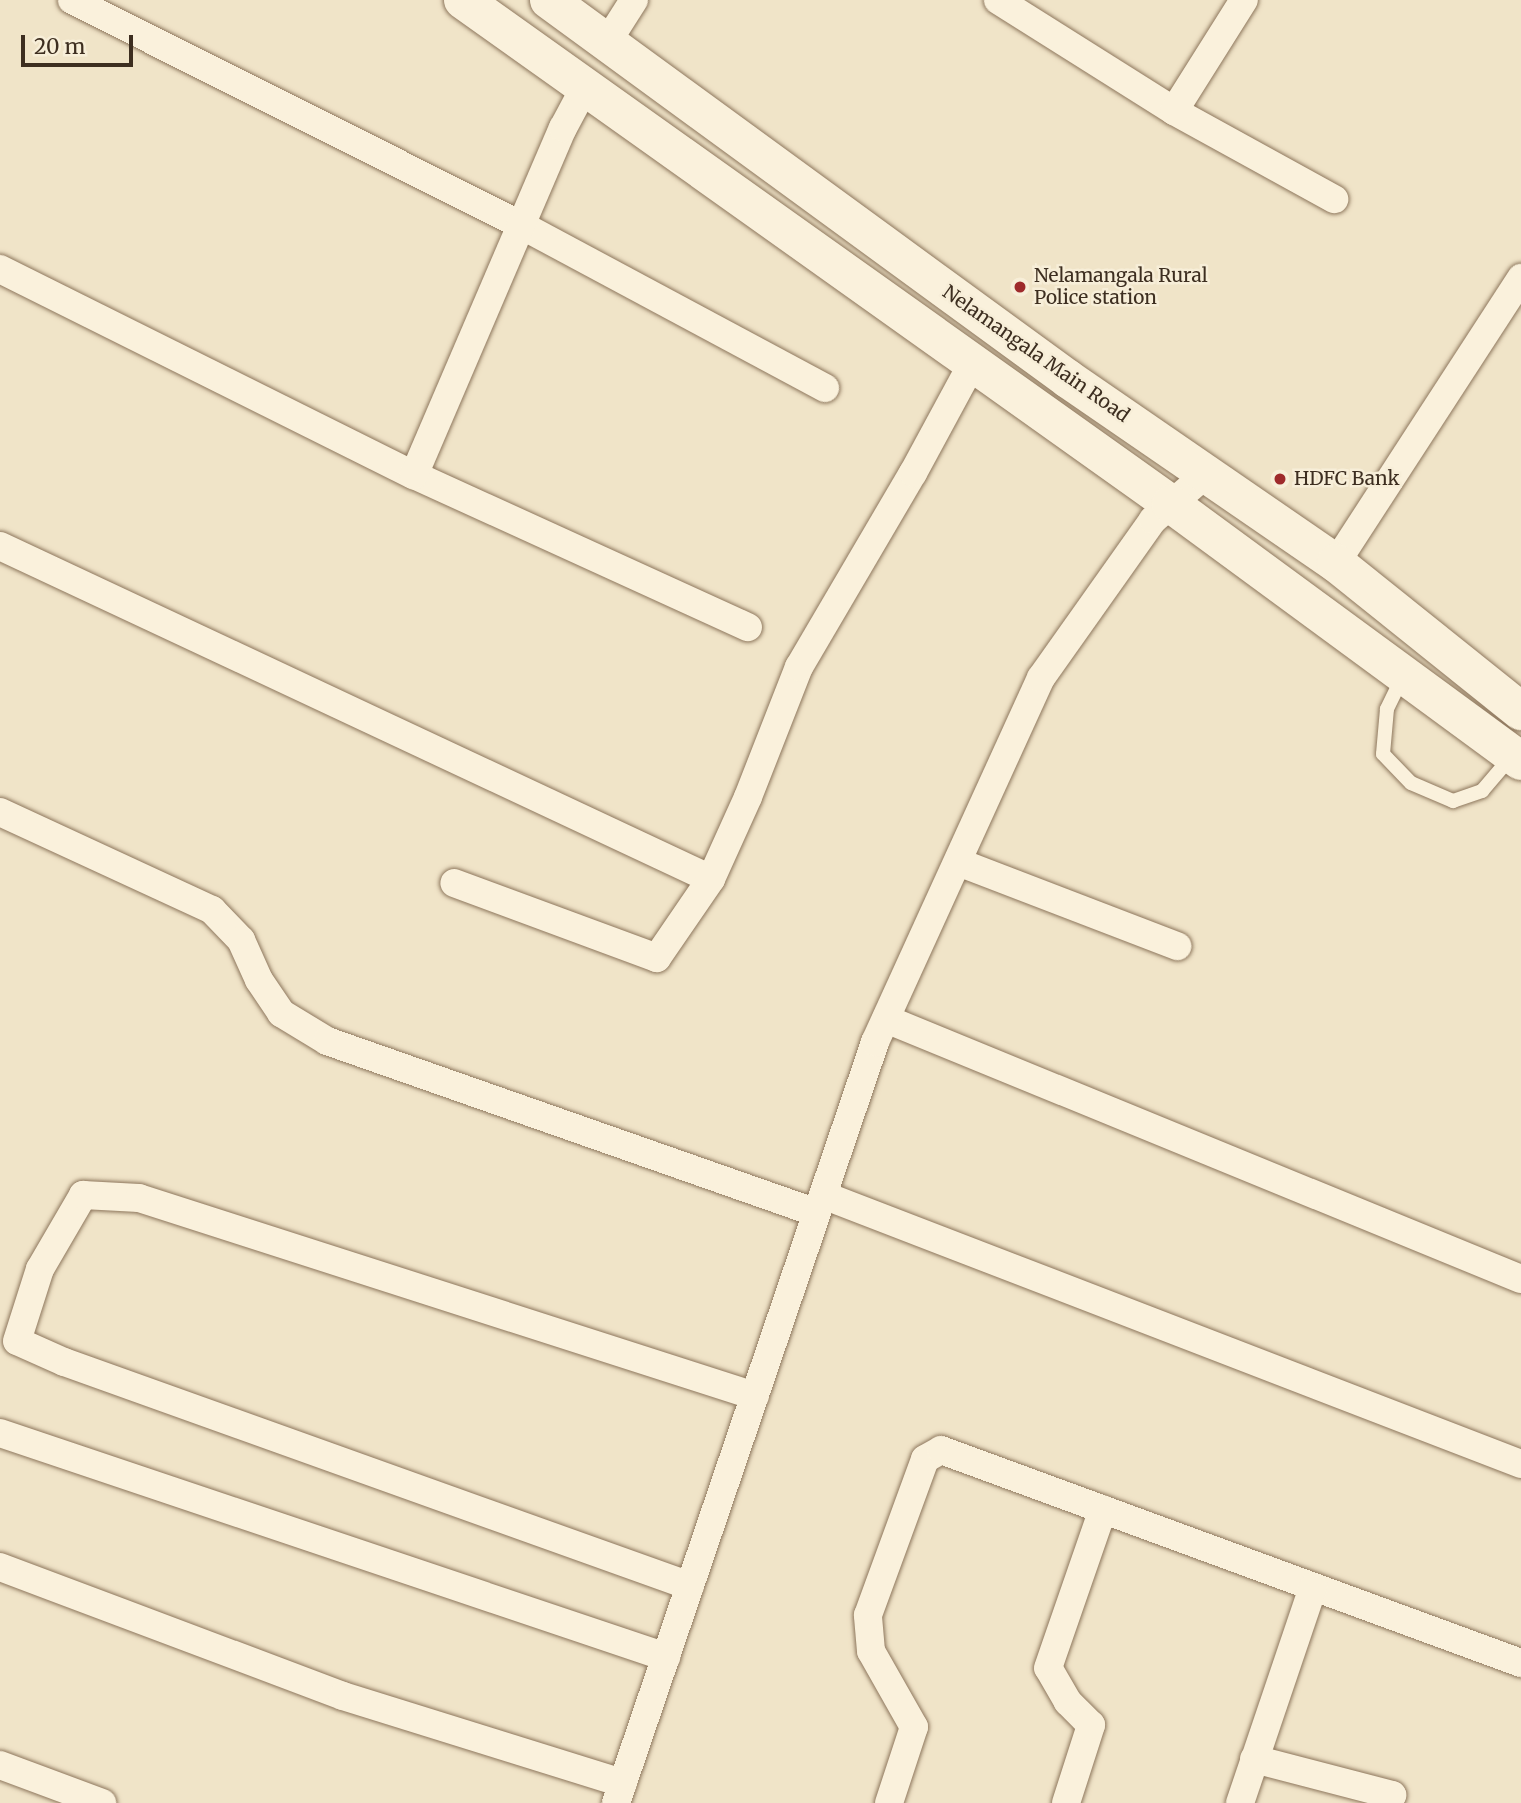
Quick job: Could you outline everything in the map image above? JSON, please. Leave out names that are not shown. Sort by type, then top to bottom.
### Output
[{"type":"main road","points":[[463,0],[973,362],[1404,674],[1518,752]]},
{"type":"main road","name":"Nelamangala Main Road","points":[[549,0],[1057,371],[1336,563],[1521,711]]},
{"type":"street","points":[[72,0],[521,225],[825,388]]},
{"type":"street","points":[[606,44],[634,0]]},
{"type":"street","points":[[998,0],[1174,111],[1334,199]]},
{"type":"street","points":[[1174,111],[1244,0]]},
{"type":"street","points":[[414,475],[521,225],[586,85]]},
{"type":"street","points":[[0,269],[414,475],[748,627]]},
{"type":"street","points":[[1336,563],[1521,278]]},
{"type":"street","points":[[454,884],[657,958],[710,878],[748,797],[799,667],[913,473],[973,362]]},
{"type":"street","points":[[0,1567],[342,1696],[619,1793],[886,1019],[1041,678],[1153,520],[1206,473]]},
{"type":"street","points":[[0,546],[710,878]]},
{"type":"street","points":[[0,812],[212,910],[241,940],[259,980],[281,1013],[327,1041],[820,1204],[1521,1464]]},
{"type":"street","points":[[958,862],[1177,946]]},
{"type":"street","points":[[886,1019],[1520,1277]]},
{"type":"street","points":[[690,1586],[77,1367],[17,1341],[40,1269],[83,1195],[139,1198],[755,1396]]},
{"type":"street","points":[[0,1433],[666,1657]]},
{"type":"street","points":[[889,1803],[914,1727],[871,1651],[868,1615],[925,1459],[941,1450],[1521,1663]]},
{"type":"street","points":[[1066,1803],[1091,1725],[1068,1702],[1048,1668],[1103,1509]]},
{"type":"street","points":[[1240,1803],[1313,1587]]},
{"type":"street","points":[[1254,1759],[1392,1795],[1389,1803]]},
{"type":"street","points":[[0,1765],[102,1803]]},
{"type":"lane","points":[[1404,674],[1387,709],[1383,754],[1411,783],[1453,801],[1482,791],[1518,752]]},
{"type":"place","name":"Nelamangala Rural Police station","points":[[1020,287]]},
{"type":"place","name":"HDFC Bank","points":[[1280,479]]}]
